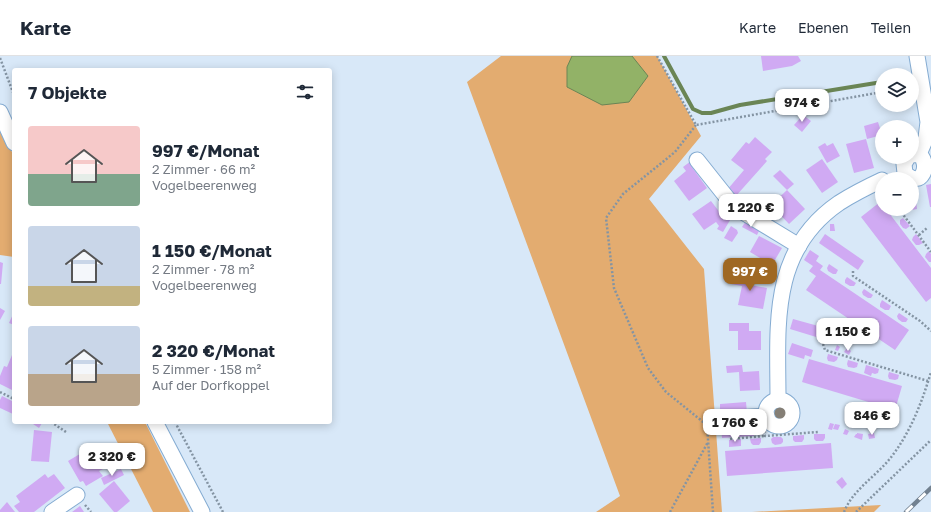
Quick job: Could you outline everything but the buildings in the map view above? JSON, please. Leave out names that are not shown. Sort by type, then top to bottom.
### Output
[{"type":"street","points":[[917,56],[928,122],[926,138],[920,159]]},
{"type":"street","points":[[0,112],[12,139]]},
{"type":"street","points":[[919,179],[927,174],[929,170],[920,159]]},
{"type":"street","points":[[905,172],[904,164],[920,159]]},
{"type":"street","points":[[697,160],[728,199],[738,209],[799,246]]},
{"type":"street","points":[[778,400],[779,303],[788,268],[799,246],[817,222],[838,204],[875,183]]},
{"type":"street","points":[[782,400],[789,405],[791,413],[789,421],[786,424],[778,426],[770,422],[765,416],[768,407],[774,401],[782,400]]},
{"type":"street","points":[[719,419],[765,416]]},
{"type":"street","points":[[156,424],[202,512]]},
{"type":"street","points":[[52,512],[77,495]]},
{"type":"path","points":[[657,56],[696,125]]},
{"type":"path","points":[[0,58],[12,90]]},
{"type":"path","points":[[713,512],[707,424],[666,392],[648,368],[614,288],[606,218],[623,194],[675,152],[696,125],[875,93]]},
{"type":"path","points":[[904,216],[931,252]]},
{"type":"path","points":[[919,235],[926,228]]},
{"type":"path","points":[[853,271],[853,276],[920,321],[931,331]]},
{"type":"path","points":[[823,344],[826,350],[928,381]]},
{"type":"path","points":[[844,512],[848,502],[892,457],[910,428],[924,396],[931,372]]},
{"type":"path","points":[[0,392],[12,398]]},
{"type":"path","points":[[765,416],[765,436]]},
{"type":"path","points":[[54,424],[66,432]]},
{"type":"path","points":[[176,424],[223,512]]},
{"type":"path","points":[[730,439],[818,432]]},
{"type":"path","points":[[856,512],[931,440]]},
{"type":"path","points":[[670,512],[708,442]]},
{"type":"shaded area","points":[[501,56],[657,56],[701,136],[649,199],[704,269],[722,512],[596,512],[620,496],[467,82]]},
{"type":"shaded area","points":[[572,56],[632,56],[648,76],[629,102],[602,105],[567,87],[567,67]]},
{"type":"shaded area","points":[[0,123],[12,152],[12,257],[0,255]]},
{"type":"shaded area","points":[[108,424],[146,424],[190,512],[153,512]]},
{"type":"shaded area","points":[[881,505],[874,512],[752,512]]},
{"type":"waterway","points":[[664,56],[693,109],[702,113],[711,113],[740,105],[875,83]]},
{"type":"railway","points":[[906,512],[931,488]]}]
